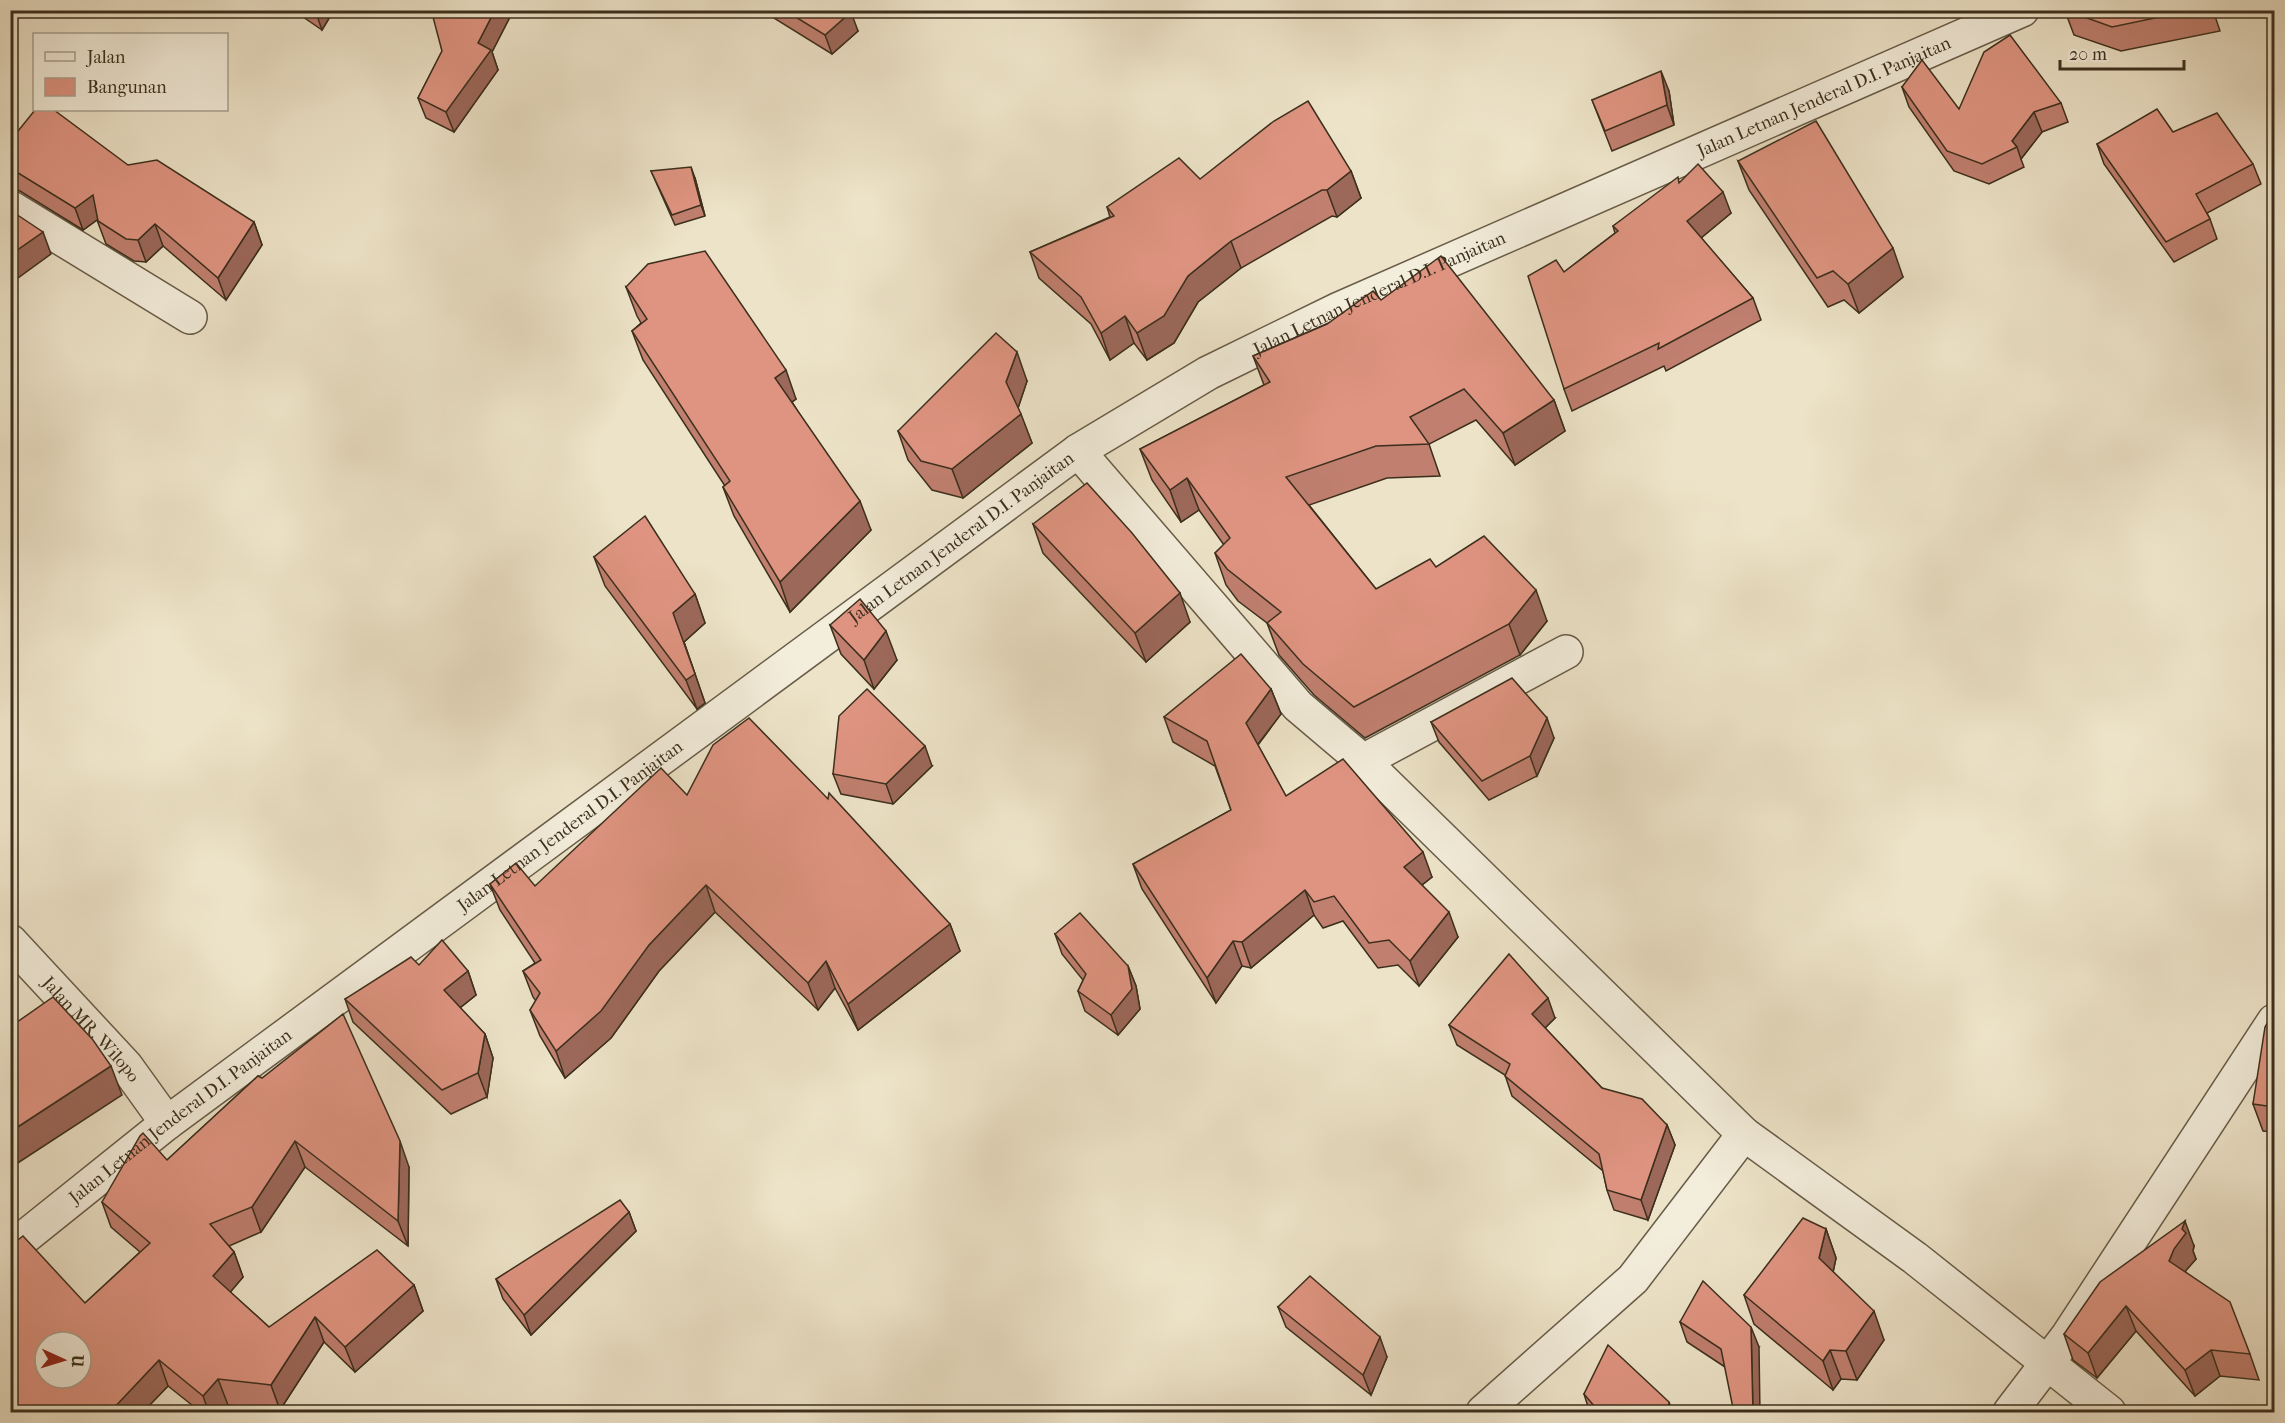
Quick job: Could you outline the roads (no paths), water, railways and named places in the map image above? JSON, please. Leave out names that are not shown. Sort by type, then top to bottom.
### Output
[{"type":"street","name":"Jalan Letnan Jenderal D.I. Panjaitan","points":[[10,1249],[167,1123],[1078,451],[1208,373],[1339,309],[2022,10]]},
{"type":"street","points":[[10,207],[190,317]]},
{"type":"street","points":[[1078,451],[1298,706],[1363,761],[1744,1134],[1915,1258],[2109,1413]]},
{"type":"street","points":[[1363,761],[1566,652]]},
{"type":"street","name":"Jalan MR. Wilopo","points":[[10,941],[126,1066],[167,1123]]},
{"type":"street","points":[[2010,1413],[2073,1327],[2274,1021]]},
{"type":"street","points":[[1483,1413],[1633,1279],[1744,1134]]}]
